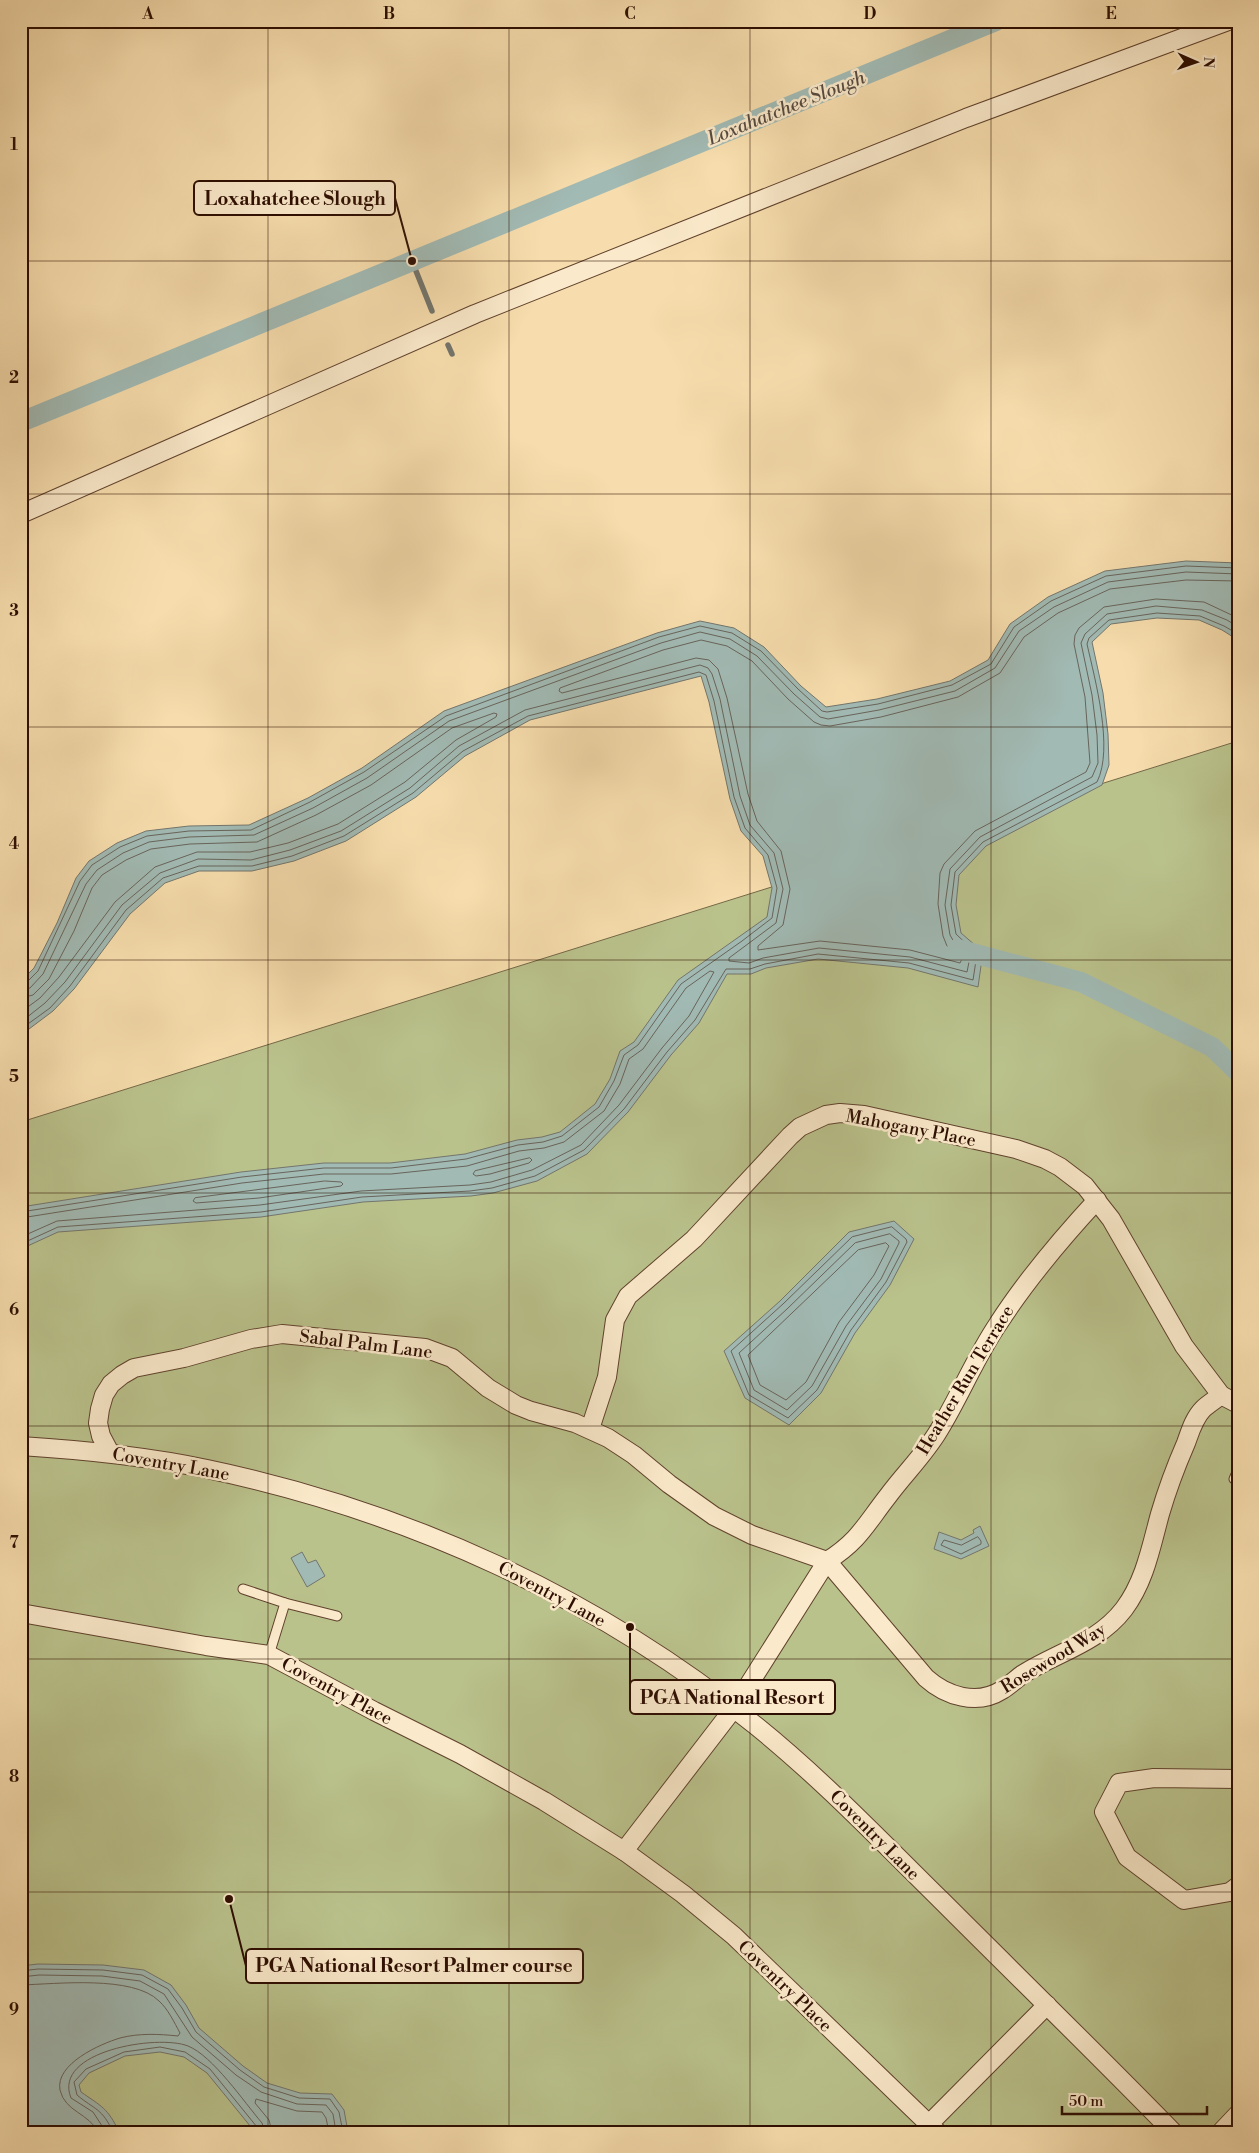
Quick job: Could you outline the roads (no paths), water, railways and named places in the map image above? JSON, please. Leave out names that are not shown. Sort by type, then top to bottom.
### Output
[{"type":"street","points":[[21,514],[475,314],[966,118],[1228,21]]},
{"type":"street","name":"Mahogany Place","points":[[590,1429],[607,1377],[615,1320],[628,1296],[694,1239],[790,1136],[813,1120],[840,1113],[864,1115],[1016,1149],[1046,1159],[1060,1167],[1085,1186],[1111,1219],[1184,1346],[1221,1395]]},
{"type":"street","name":"Heather Run Terrace","points":[[734,1708],[827,1561],[843,1551],[864,1532],[887,1496],[925,1452],[940,1429],[967,1375],[997,1325],[1030,1277],[1067,1232],[1097,1200]]},
{"type":"street","name":"Sabal Palm Lane","points":[[110,1453],[101,1436],[98,1423],[100,1409],[104,1396],[111,1384],[122,1374],[134,1368],[184,1358],[251,1339],[282,1334],[425,1348],[452,1358],[488,1388],[516,1405],[590,1429],[634,1454],[669,1484],[714,1516],[752,1534],[827,1561]]},
{"type":"street","points":[[1221,1395],[1238,1404]]},
{"type":"street","name":"Rosewood Way","points":[[827,1561],[937,1687],[950,1694],[974,1698],[988,1696],[1001,1691],[1023,1674],[1089,1640],[1113,1621],[1123,1609],[1140,1583],[1169,1487],[1194,1422],[1202,1410],[1221,1395]]},
{"type":"street","name":"Coventry Lane","points":[[21,1446],[110,1453],[204,1468],[278,1485],[351,1506],[422,1532],[492,1562],[560,1596],[626,1634],[734,1708],[829,1789],[1173,2132]]},
{"type":"street","name":"Coventry Place","points":[[21,1613],[268,1656],[374,1712],[460,1754],[544,1801],[624,1851],[683,1894],[734,1936],[933,2128]]},
{"type":"street","points":[[624,1851],[734,1708]]},
{"type":"street","points":[[1238,1779],[1154,1778],[1119,1783],[1104,1812],[1127,1857],[1184,1900],[1230,1892],[1238,1886]]},
{"type":"street","points":[[933,2128],[1047,2005]]},
{"type":"street","points":[[1220,2132],[1238,2114]]},
{"type":"lane","points":[[1238,1470],[1234,1479],[1238,1480]]},
{"type":"lane","points":[[243,1589],[336,1616]]},
{"type":"lane","points":[[268,1656],[285,1602]]},
{"type":"water","points":[[1186,561],[1238,563],[1238,640],[1222,630],[1199,620],[1157,618],[1111,624],[1092,642],[1103,693],[1108,734],[1109,765],[1102,785],[986,846],[959,875],[956,905],[961,933],[983,952],[978,987],[908,968],[818,959],[766,968],[751,974],[727,974],[699,1023],[671,1055],[628,1112],[587,1154],[537,1181],[493,1193],[471,1196],[363,1202],[261,1217],[58,1232],[21,1249],[21,1207],[241,1172],[324,1163],[390,1163],[465,1154],[517,1140],[542,1137],[560,1132],[595,1104],[610,1079],[620,1051],[634,1042],[678,980],[767,917],[772,888],[763,856],[741,831],[730,799],[709,702],[701,676],[530,720],[465,756],[416,797],[346,841],[294,861],[252,871],[199,871],[165,883],[130,914],[74,989],[53,1011],[21,1035],[21,981],[34,968],[57,923],[76,878],[89,861],[117,843],[146,831],[189,826],[249,825],[308,798],[362,768],[444,711],[657,633],[700,621],[734,628],[764,647],[801,686],[826,707],[877,699],[950,681],[988,660],[1010,624],[1048,597],[1105,571]]},
{"type":"water","points":[[894,1221],[914,1239],[890,1285],[855,1333],[821,1393],[789,1425],[745,1398],[724,1351],[780,1301],[849,1232]]},
{"type":"water","points":[[980,1526],[989,1546],[961,1559],[934,1549],[939,1532],[961,1540],[974,1533],[973,1530]]},
{"type":"water","points":[[302,1552],[308,1563],[316,1560],[325,1576],[307,1587],[291,1558]]},
{"type":"water","points":[[38,1964],[103,1965],[144,1970],[171,1985],[186,2005],[199,2028],[243,2066],[267,2083],[300,2093],[332,2094],[344,2110],[348,2132],[255,2132],[207,2073],[184,2057],[160,2052],[125,2056],[89,2073],[79,2085],[81,2092],[107,2112],[119,2132],[21,2132],[21,1966]]},
{"type":"waterway","name":"Loxahatchee Slough","points":[[21,422],[996,21]]},
{"type":"waterway","points":[[412,261],[432,311]]},
{"type":"waterway","points":[[448,345],[452,354]]},
{"type":"waterway","points":[[957,949],[1081,982],[1212,1047],[1238,1072]]},
{"type":"place","name":"Loxahatchee Slough","points":[[412,261]]},
{"type":"place","name":"PGA National Resort","points":[[630,1627]]},
{"type":"place","name":"PGA National Resort Palmer course","points":[[229,1899]]}]
